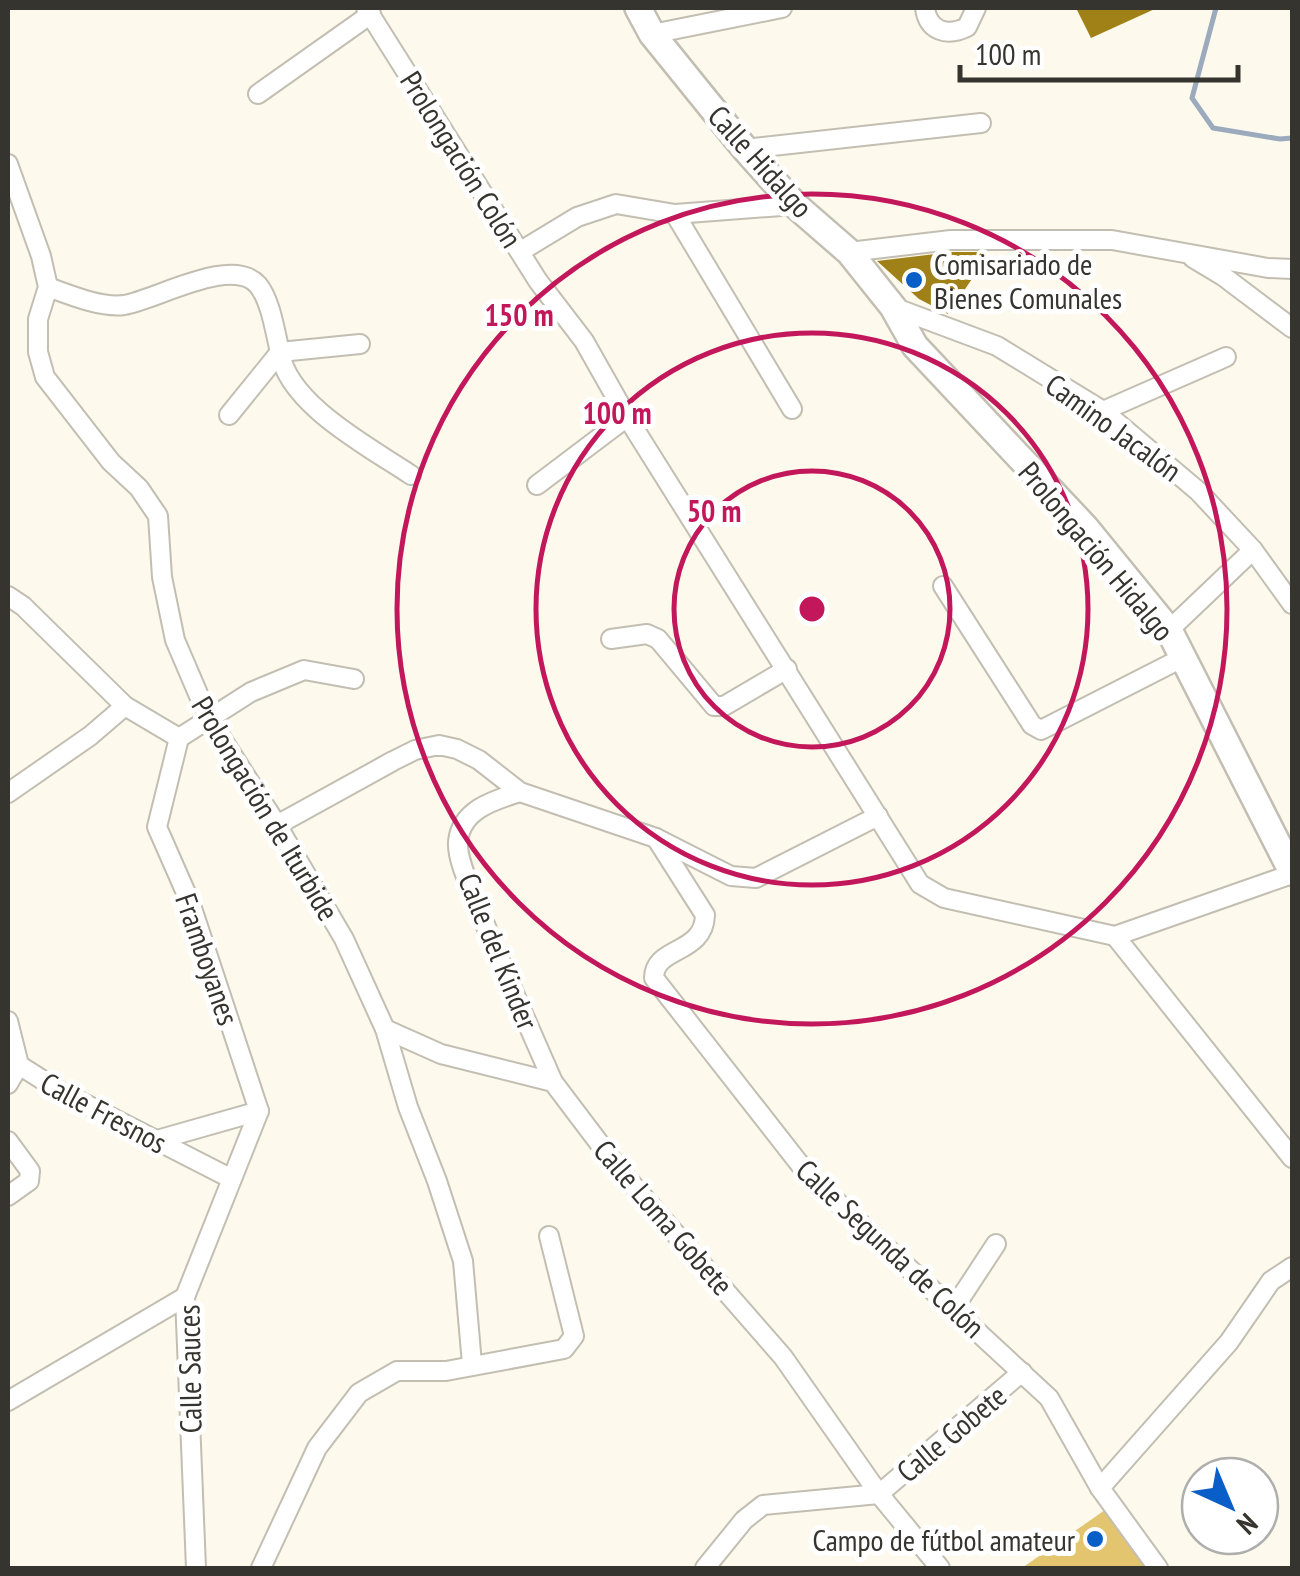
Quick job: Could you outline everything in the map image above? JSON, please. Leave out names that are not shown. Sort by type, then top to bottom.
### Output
[{"type":"street","name":"Calle Hidalgo","points":[[638,8],[652,34],[745,149],[795,205],[849,252],[893,308]]},
{"type":"street","points":[[652,34],[782,8]]},
{"type":"street","points":[[925,8],[931,24],[953,33],[967,27],[976,8]]},
{"type":"street","points":[[258,94],[368,11]]},
{"type":"street","name":"Prolongación Colón","points":[[368,11],[538,281],[584,341],[627,417],[920,884],[944,898],[1115,936]]},
{"type":"street","points":[[745,149],[982,123]]},
{"type":"street","name":"Prolongación de Iturbide","points":[[8,165],[41,256],[48,288],[38,319],[38,352],[45,377],[110,462],[139,488],[158,516],[162,577],[175,640],[208,717],[344,939],[385,1029],[408,1108],[438,1181],[463,1261],[472,1364]]},
{"type":"street","points":[[520,251],[577,217],[616,204],[675,214],[795,205]]},
{"type":"street","points":[[675,214],[792,409]]},
{"type":"street","points":[[849,252],[951,240],[1112,240],[1292,268]]},
{"type":"street","points":[[1184,253],[1223,276],[1292,328]]},
{"type":"street","points":[[48,288],[122,306],[205,278],[239,274],[256,282],[265,297],[282,364],[314,410],[411,475]]},
{"type":"street","name":"Camino Jacalón","points":[[893,308],[997,346],[1103,411],[1198,491],[1253,550],[1292,604]]},
{"type":"street","name":"Prolongación Hidalgo","points":[[893,308],[915,346],[1085,528],[1169,630],[1292,873]]},
{"type":"street","points":[[229,415],[280,352],[360,344]]},
{"type":"street","points":[[1103,411],[1226,357]]},
{"type":"street","points":[[537,485],[627,417]]},
{"type":"street","points":[[1169,630],[1253,550]]},
{"type":"street","points":[[943,586],[1032,725],[1041,730],[1184,657]]},
{"type":"street","points":[[8,596],[24,606],[125,706],[178,738],[251,692],[304,670],[354,679]]},
{"type":"street","points":[[611,639],[647,634],[658,638],[714,706],[724,706],[786,668]]},
{"type":"street","points":[[8,793],[90,736],[125,706]]},
{"type":"street","name":"Framboyanes","points":[[178,738],[157,826],[190,902],[259,1111]]},
{"type":"street","points":[[276,824],[415,750],[439,745],[479,760],[520,792],[656,838],[731,876],[756,878],[878,816]]},
{"type":"street","name":"Calle del Kinder","points":[[520,792],[486,802],[468,818],[458,842],[468,880],[500,962],[553,1082]]},
{"type":"street","name":"Calle Segunda de Colón","points":[[656,838],[705,915],[705,928],[696,940],[660,961],[654,968],[654,978],[809,1176],[1022,1372],[1060,1414],[1100,1488],[1158,1568]]},
{"type":"street","points":[[1292,873],[1115,936],[1292,1158]]},
{"type":"street","name":"Calle Fresnos","points":[[8,1021],[19,1066],[230,1178]]},
{"type":"street","points":[[385,1029],[442,1054],[553,1082]]},
{"type":"street","points":[[8,1084],[19,1066]]},
{"type":"street","name":"Calle Loma Gobete","points":[[553,1082],[618,1168],[783,1357],[879,1494],[940,1568]]},
{"type":"street","points":[[157,1140],[259,1111]]},
{"type":"street","points":[[230,1178],[259,1111]]},
{"type":"street","points":[[8,1140],[30,1171],[29,1181],[8,1196]]},
{"type":"street","name":"Calle Sauces","points":[[196,1568],[185,1296],[230,1178]]},
{"type":"street","points":[[262,1568],[317,1448],[359,1393],[397,1371],[446,1371],[564,1349],[574,1336],[549,1236]]},
{"type":"street","points":[[954,1308],[996,1244]]},
{"type":"street","points":[[1100,1488],[1228,1342],[1272,1281],[1289,1268]]},
{"type":"street","points":[[8,1401],[185,1296]]},
{"type":"street","name":"Calle Gobete","points":[[879,1494],[1022,1372]]},
{"type":"street","points":[[705,1568],[744,1520],[763,1505],[879,1494]]},
{"type":"shaded area","name":"Campo de fútbol amateur","points":[[1105,1510],[1149,1568],[1022,1568]]},
{"type":"building","points":[[1076,8],[1157,8],[1091,38]]},
{"type":"building","points":[[978,252],[987,257],[948,314],[919,299],[877,261]]},
{"type":"waterway","points":[[1216,8],[1192,98],[1213,128],[1292,138]]},
{"type":"place","name":"Comisariado de Bienes Comunales","points":[[914,280]]},
{"type":"place","name":"Campo de fútbol amateur","points":[[1095,1539]]}]
